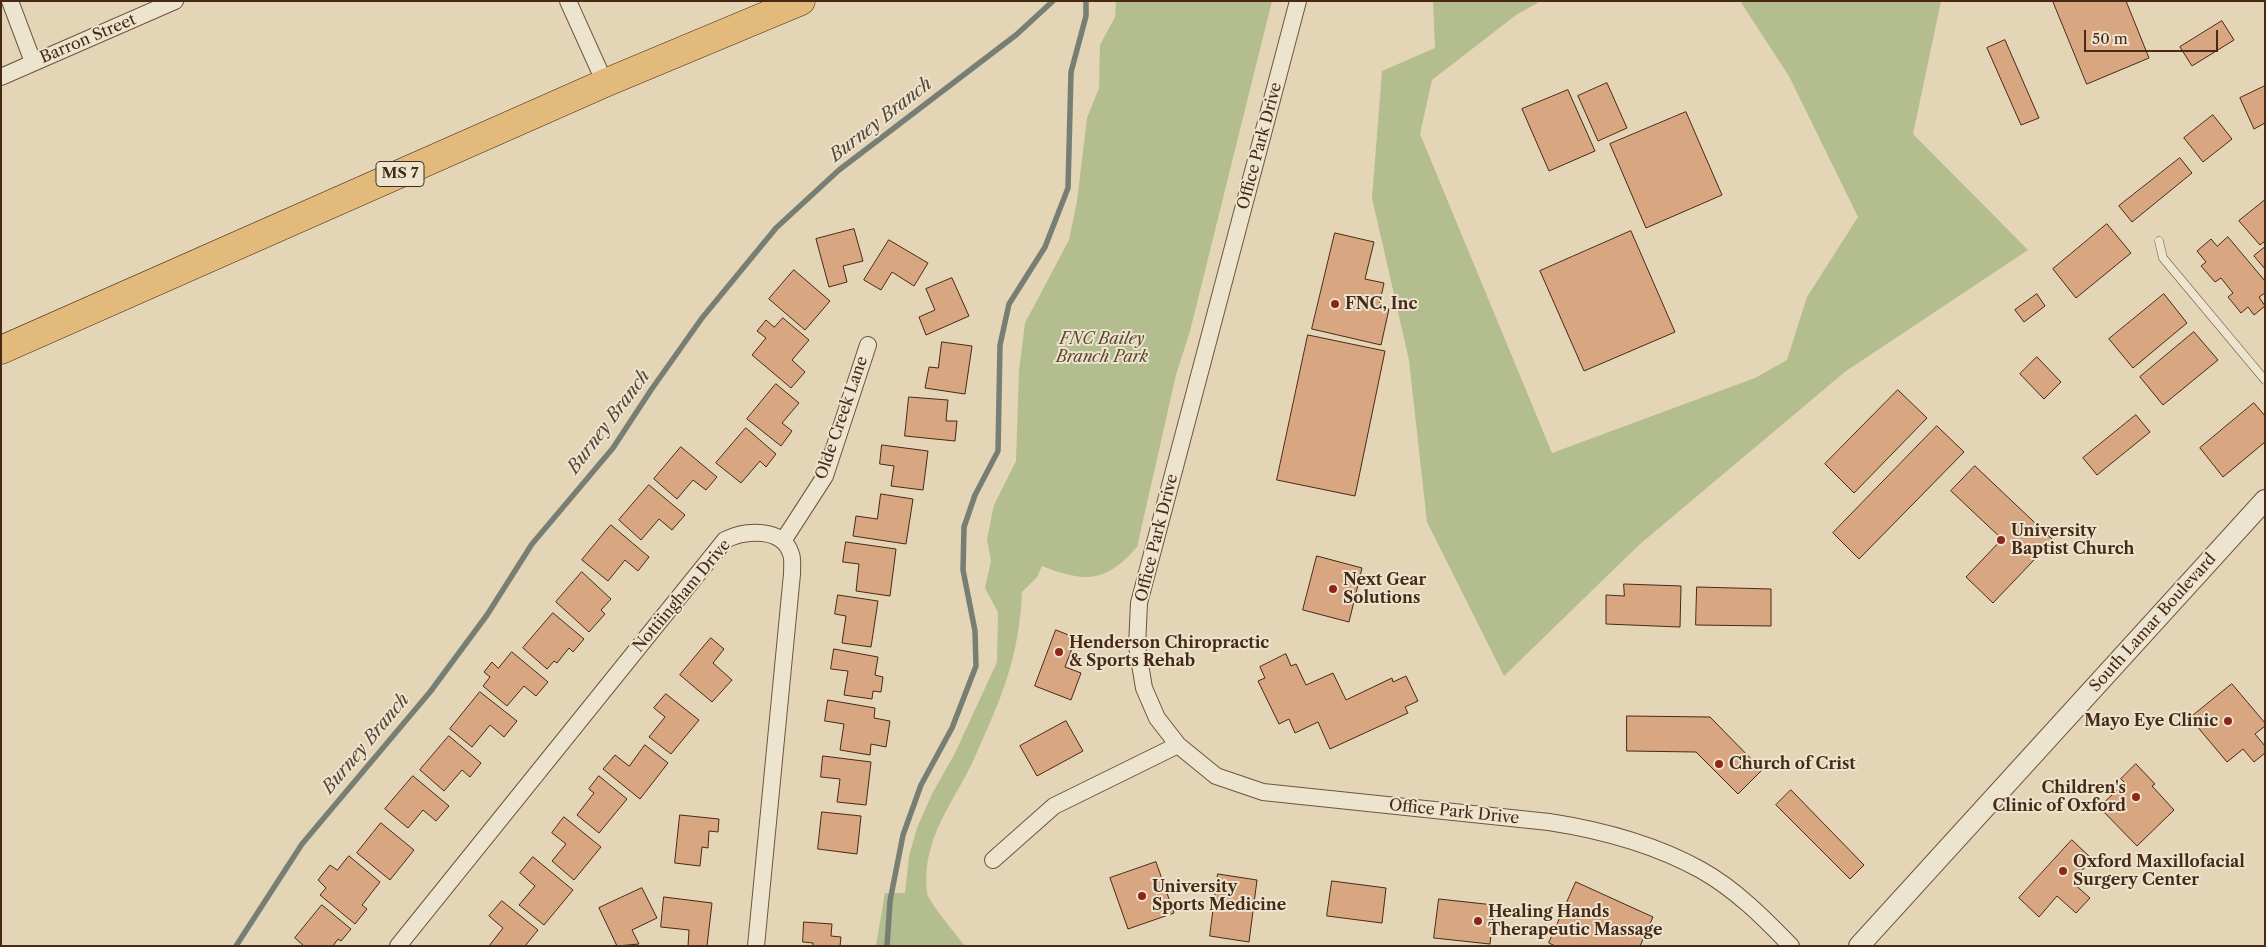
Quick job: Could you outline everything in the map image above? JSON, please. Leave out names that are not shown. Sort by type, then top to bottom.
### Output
[{"type":"highway","name":"MS 7","points":[[1,350],[605,83],[801,1]]},
{"type":"street","points":[[10,1],[33,62]]},
{"type":"street","name":"Barron Street","points":[[1,77],[175,1]]},
{"type":"street","points":[[568,1],[605,83]]},
{"type":"street","name":"Office Park Drive","points":[[1298,1],[1139,603],[1138,646],[1144,688],[1157,718],[1178,745],[1216,776],[1263,792],[1592,828],[1673,857],[1702,871],[1753,908],[1792,946]]},
{"type":"street","name":"Olde Creek Lane","points":[[783,541],[826,476],[868,345]]},
{"type":"street","name":"South Lamar Boulevard","points":[[1859,946],[2265,500]]},
{"type":"street","name":"Nottiingham Drive","points":[[398,946],[725,540],[736,534],[763,532],[783,541]]},
{"type":"street","points":[[756,946],[792,574],[791,554],[783,541]]},
{"type":"street","points":[[993,860],[1054,806],[1178,745]]},
{"type":"lane","points":[[2158,241],[2163,258],[2265,380]]},
{"type":"green space","name":"FNC Bailey Branch Park","points":[[1116,1],[1272,1],[1190,331],[1176,375],[1137,547],[1115,568],[1094,576],[1071,575],[1042,566],[1037,577],[1022,592],[1017,638],[1007,678],[974,759],[940,823],[929,856],[926,874],[929,897],[965,946],[876,946],[885,893],[905,893],[909,856],[917,828],[932,794],[955,753],[997,662],[998,612],[985,588],[991,561],[987,539],[994,505],[1016,461],[1019,371],[1025,323],[1069,240],[1077,201],[1087,118],[1099,88],[1100,45],[1115,17]]},
{"type":"green space","points":[[1433,1],[1541,1],[1516,15],[1432,80],[1420,134],[1552,453],[1755,378],[1787,360],[1807,297],[1858,217],[1789,76],[1740,1],[1941,1],[1913,134],[2028,250],[1846,371],[1640,544],[1504,676],[1427,522],[1409,360],[1372,198],[1382,71],[1435,48]]},
{"type":"building","points":[[2053,1],[2126,1],[2149,58],[2087,84]]},
{"type":"building","points":[[2222,21],[2234,40],[2192,66],[2180,47]]},
{"type":"building","points":[[2005,40],[2039,118],[2021,125],[1987,48]]},
{"type":"building","points":[[1607,83],[1627,128],[1598,141],[1578,96]]},
{"type":"building","points":[[2265,86],[2265,123],[2254,129],[2240,98]]},
{"type":"building","points":[[1568,90],[1595,151],[1549,171],[1522,109]]},
{"type":"building","points":[[1686,112],[1722,195],[1646,228],[1610,144]]},
{"type":"building","points":[[2213,115],[2232,139],[2203,162],[2184,138]]},
{"type":"building","points":[[2180,158],[2192,173],[2132,222],[2119,206]]},
{"type":"building","points":[[2265,200],[2265,241],[2260,245],[2239,221]]},
{"type":"building","points":[[2107,224],[2131,253],[2076,298],[2053,269]]},
{"type":"building","points":[[854,229],[863,261],[843,266],[847,282],[829,287],[816,239]]},
{"type":"building","points":[[1631,231],[1675,332],[1584,371],[1540,271]]},
{"type":"building","points":[[1335,233],[1374,242],[1365,279],[1384,283],[1379,306],[1389,309],[1381,345],[1312,329]]},
{"type":"building","points":[[2228,237],[2265,281],[2265,293],[2259,297],[2265,306],[2254,315],[2248,307],[2241,313],[2228,297],[2233,293],[2221,278],[2215,282],[2201,266],[2206,262],[2197,251],[2211,239],[2217,246]]},
{"type":"building","points":[[889,240],[928,263],[914,286],[892,272],[881,290],[864,280]]},
{"type":"building","points":[[2265,247],[2265,269],[2254,256]]},
{"type":"building","points":[[794,270],[830,301],[805,330],[769,299]]},
{"type":"building","points":[[952,278],[969,316],[926,335],[919,317],[935,310],[926,289]]},
{"type":"building","points":[[2037,294],[2045,306],[2024,322],[2015,310]]},
{"type":"building","points":[[2164,294],[2187,323],[2133,368],[2109,339]]},
{"type":"building","points":[[783,318],[809,340],[792,360],[805,372],[791,388],[752,355],[766,338],[757,331],[766,320],[774,327]]},
{"type":"building","points":[[2194,332],[2218,360],[2163,405],[2140,377]]},
{"type":"building","points":[[1308,335],[1385,351],[1355,496],[1277,480]]},
{"type":"building","points":[[942,342],[972,346],[965,394],[925,388],[929,367],[938,368]]},
{"type":"building","points":[[2037,357],[2061,382],[2044,399],[2020,374]]},
{"type":"building","points":[[776,384],[799,403],[782,423],[792,431],[781,446],[747,419]]},
{"type":"building","points":[[1898,390],[1927,418],[1854,493],[1825,464]]},
{"type":"building","points":[[909,397],[948,400],[946,421],[957,421],[955,441],[905,436]]},
{"type":"building","points":[[2254,403],[2265,416],[2265,442],[2223,477],[2200,448]]},
{"type":"building","points":[[2136,415],[2150,432],[2097,475],[2083,458]]},
{"type":"building","points":[[1937,426],[1964,452],[1859,559],[1833,533]]},
{"type":"building","points":[[746,428],[776,454],[766,467],[760,461],[741,483],[716,463]]},
{"type":"building","points":[[882,445],[928,451],[923,490],[891,486],[894,466],[880,464]]},
{"type":"building","points":[[681,447],[717,477],[706,490],[693,480],[677,499],[654,479]]},
{"type":"building","points":[[1975,466],[2053,540],[1993,603],[1966,577],[2002,539],[1951,491]]},
{"type":"building","points":[[649,485],[685,515],[672,530],[659,519],[641,540],[619,520]]},
{"type":"building","points":[[881,494],[913,499],[906,544],[853,536],[856,516],[877,519]]},
{"type":"building","points":[[611,525],[649,557],[638,571],[625,560],[608,581],[582,560]]},
{"type":"building","points":[[846,542],[896,549],[890,596],[856,591],[859,564],[843,562]]},
{"type":"building","name":"Next Gear Solutions","points":[[1317,556],[1362,568],[1349,622],[1303,610]]},
{"type":"building","points":[[582,572],[611,599],[601,610],[605,614],[589,632],[556,602]]},
{"type":"building","points":[[1624,584],[1681,586],[1680,627],[1606,624],[1606,595],[1624,596]]},
{"type":"building","points":[[1697,587],[1771,589],[1771,626],[1696,625]]},
{"type":"building","points":[[838,595],[878,601],[871,647],[842,643],[846,616],[835,614]]},
{"type":"building","points":[[553,613],[584,639],[573,652],[569,648],[557,663],[554,661],[547,669],[523,648]]},
{"type":"building","name":"Henderson Chiropractic & Sports Rehab","points":[[1056,630],[1076,638],[1065,667],[1081,673],[1071,700],[1035,686]]},
{"type":"building","points":[[711,638],[724,649],[713,663],[732,680],[712,702],[680,675]]},
{"type":"building","points":[[834,649],[878,657],[875,675],[883,677],[881,692],[873,691],[872,699],[844,695],[848,671],[831,669]]},
{"type":"building","points":[[512,652],[548,682],[536,696],[524,686],[507,706],[483,686],[490,677],[484,672],[492,662],[498,668]]},
{"type":"building","points":[[1286,654],[1291,666],[1296,664],[1306,685],[1333,673],[1346,700],[1392,678],[1393,682],[1406,676],[1418,701],[1405,707],[1408,713],[1330,749],[1318,722],[1295,733],[1289,719],[1279,724],[1258,681],[1265,678],[1260,667]]},
{"type":"building","name":"Mayo Eye Clinic","points":[[2232,684],[2265,723],[2265,726],[2255,734],[2265,746],[2265,753],[2254,762],[2243,749],[2227,762],[2190,718]]},
{"type":"building","points":[[480,692],[517,721],[504,737],[490,725],[472,747],[450,729]]},
{"type":"building","points":[[666,694],[699,720],[671,754],[649,737],[665,717],[654,708]]},
{"type":"building","points":[[828,700],[875,708],[874,718],[890,721],[886,747],[871,744],[870,755],[840,750],[844,724],[825,721]]},
{"type":"building","points":[[1627,716],[1710,717],[1762,770],[1738,794],[1696,752],[1627,751]]},
{"type":"building","points":[[1066,721],[1083,751],[1037,776],[1020,746]]},
{"type":"building","points":[[449,736],[481,763],[470,777],[462,770],[444,791],[420,770]]},
{"type":"building","points":[[645,745],[668,763],[640,799],[603,769],[615,755],[629,766]]},
{"type":"building","points":[[823,756],[871,762],[866,805],[837,802],[840,779],[821,777]]},
{"type":"building","name":"Children's Clinic of Oxford","points":[[2136,764],[2155,784],[2152,786],[2174,810],[2137,846],[2099,807],[2125,783],[2121,779]]},
{"type":"building","points":[[413,776],[449,806],[436,821],[423,810],[408,828],[385,809]]},
{"type":"building","points":[[599,776],[627,799],[599,833],[577,815],[594,793],[589,789]]},
{"type":"building","points":[[1791,790],[1864,865],[1850,879],[1776,805]]},
{"type":"building","points":[[822,812],[861,816],[857,854],[818,849]]},
{"type":"building","points":[[680,815],[719,819],[718,832],[709,831],[708,848],[702,847],[700,866],[675,863]]},
{"type":"building","points":[[564,817],[601,847],[574,880],[552,861],[566,844],[552,833]]},
{"type":"building","points":[[381,823],[414,850],[390,880],[357,853]]},
{"type":"building","name":"Oxford Maxillofacial Surgery Center","points":[[2072,840],[2092,859],[2072,882],[2090,898],[2076,913],[2057,896],[2039,917],[2019,898]]},
{"type":"building","points":[[349,856],[380,882],[362,905],[367,909],[355,924],[320,895],[326,888],[318,880],[330,865],[337,870]]},
{"type":"building","points":[[533,857],[573,890],[544,925],[519,905],[535,886],[520,873]]},
{"type":"building","name":"University Sports Medicine","points":[[1156,862],[1174,913],[1128,929],[1110,878]]},
{"type":"building","points":[[1218,874],[1257,880],[1249,942],[1210,936]]},
{"type":"building","points":[[1332,881],[1386,888],[1382,923],[1327,916]]},
{"type":"building","points":[[1576,882],[1653,917],[1640,946],[1555,946],[1549,943]]},
{"type":"building","points":[[642,888],[657,918],[632,930],[639,944],[617,946],[599,908]]},
{"type":"building","points":[[664,897],[712,903],[707,946],[688,946],[689,930],[661,927]]},
{"type":"building","points":[[1439,899],[1494,905],[1490,944],[1434,938]]},
{"type":"building","points":[[502,901],[538,930],[525,946],[489,946],[503,928],[489,916]]},
{"type":"building","points":[[322,905],[351,929],[341,941],[338,939],[333,946],[304,946],[295,938]]},
{"type":"building","points":[[804,922],[832,924],[831,936],[841,937],[840,946],[813,946],[813,943],[803,942]]},
{"type":"waterway","name":"Burney Branch","points":[[236,946],[302,844],[430,692],[487,615],[532,544],[613,448],[702,318],[776,228],[839,170],[1016,35],[1053,1]]},
{"type":"waterway","points":[[887,946],[890,901],[903,835],[921,785],[952,728],[976,666],[975,631],[963,570],[964,527],[975,495],[998,451],[1000,345],[1009,304],[1045,247],[1068,188],[1071,72],[1086,16],[1086,1]]},
{"type":"place","name":"FNC, Inc","points":[[1335,304]]},
{"type":"place","name":"University Baptist Church","points":[[2001,540]]},
{"type":"place","name":"Next Gear Solutions","points":[[1333,589]]},
{"type":"place","name":"Henderson Chiropractic & Sports Rehab","points":[[1059,652]]},
{"type":"place","name":"Mayo Eye Clinic","points":[[2228,721]]},
{"type":"place","name":"Church of Crist","points":[[1719,764]]},
{"type":"place","name":"Children's Clinic of Oxford","points":[[2136,797]]},
{"type":"place","name":"Oxford Maxillofacial Surgery Center","points":[[2063,871]]},
{"type":"place","name":"University Sports Medicine","points":[[1142,896]]},
{"type":"place","name":"Healing Hands Therapeutic Massage","points":[[1478,921]]}]
